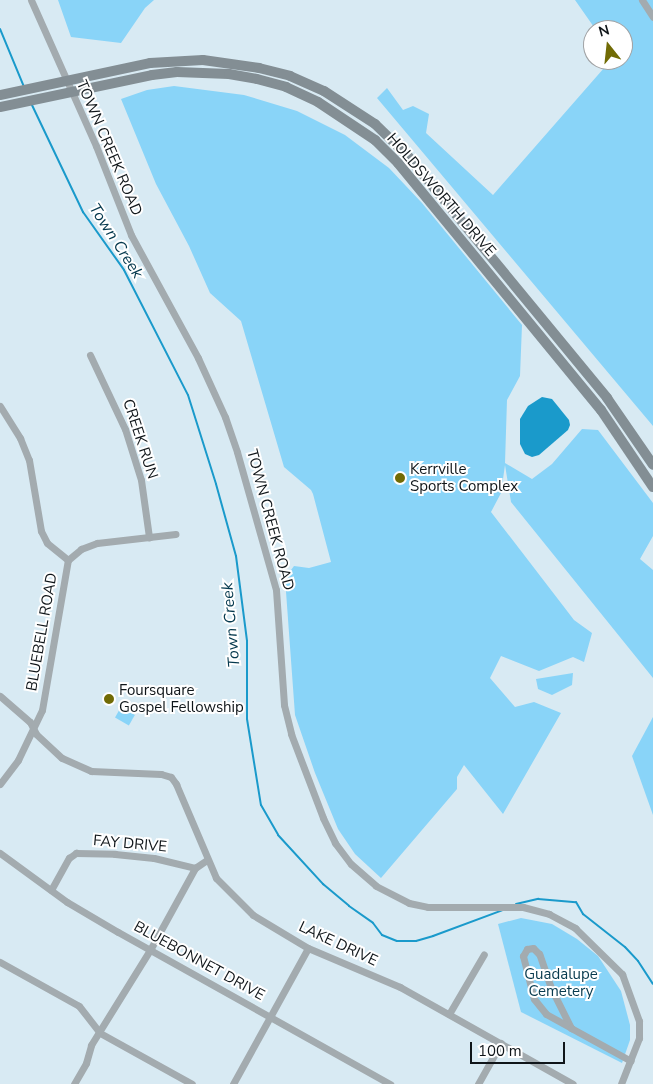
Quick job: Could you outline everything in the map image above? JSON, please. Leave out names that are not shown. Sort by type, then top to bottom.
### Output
[{"type":"main road","name":"HOLDSWORTH DRIVE","points":[[0,94],[150,63],[203,60],[259,68],[290,76],[324,91],[375,124],[407,155],[607,398],[653,464]]},
{"type":"main road","name":"HOLDSWORTH DRIVE","points":[[0,106],[152,75],[202,72],[257,79],[286,87],[318,102],[375,140],[398,163],[601,410],[653,487]]},
{"type":"main road","points":[[558,358],[567,350]]},
{"type":"street","name":"TOWN CREEK ROAD","points":[[31,0],[96,146],[131,235],[201,365],[231,434],[276,590],[284,705],[291,734],[335,843],[351,864],[376,886],[409,903],[428,907],[517,907],[549,914],[575,928],[622,974],[639,1021],[639,1038],[621,1084]]},
{"type":"street","points":[[642,0],[653,16]]},
{"type":"street","name":"CREEK RUN","points":[[90,355],[126,429],[141,480],[149,537]]},
{"type":"street","points":[[0,406],[20,438],[30,460],[41,532],[47,543],[68,560]]},
{"type":"street","name":"BLUEBELL ROAD","points":[[0,784],[14,766],[34,730],[42,710],[68,560],[81,549],[97,542],[174,534]]},
{"type":"street","name":"LAKE DRIVE","points":[[0,696],[30,722],[36,734],[62,758],[91,771],[161,774],[171,777],[176,784],[207,860],[220,883],[246,910],[308,948],[400,987],[573,1084]]},
{"type":"street","name":"BLUEBONNET DRIVE","points":[[0,853],[51,890],[150,950],[390,1084]]},
{"type":"street","name":"FAY DRIVE","points":[[51,890],[69,858],[76,854],[116,854],[154,858],[196,868]]},
{"type":"street","points":[[74,1084],[86,1063],[91,1046],[150,950],[196,868],[207,860]]},
{"type":"street","points":[[233,1084],[308,948]]},
{"type":"street","points":[[572,1028],[551,988],[539,954],[533,948],[527,949],[523,956],[536,1003],[546,1014],[631,1061]]},
{"type":"street","points":[[449,1014],[484,954]]},
{"type":"street","points":[[0,962],[79,1006],[100,1033],[192,1084]]},
{"type":"street","points":[[478,1084],[500,1043]]},
{"type":"green space","points":[[58,0],[154,0],[145,8],[121,43],[71,37]]},
{"type":"green space","points":[[575,0],[653,0],[653,426],[377,98],[387,88],[403,110],[413,106],[429,114],[426,133],[493,195],[602,70],[633,70],[633,20],[589,20]]},
{"type":"green space","name":"Kerrville Sports Complex","points":[[174,86],[244,95],[297,111],[345,135],[389,168],[422,203],[522,325],[520,376],[507,400],[505,463],[532,479],[552,464],[582,429],[598,430],[653,503],[653,536],[640,559],[653,570],[653,678],[511,502],[505,465],[501,493],[491,512],[574,620],[592,633],[584,662],[573,657],[539,671],[501,656],[490,678],[515,707],[534,702],[561,713],[503,814],[464,765],[457,777],[457,789],[381,878],[355,854],[338,829],[315,773],[295,715],[285,578],[294,566],[309,568],[331,562],[313,494],[311,490],[284,467],[241,321],[210,293],[189,246],[156,184],[121,99],[147,90]]},
{"type":"green space","points":[[573,673],[572,685],[552,695],[538,689],[536,679]]},
{"type":"green space","points":[[121,707],[135,715],[129,725],[115,717]]},
{"type":"green space","points":[[653,717],[653,815],[632,756]]},
{"type":"green space","name":"Guadalupe Cemetery","points":[[521,918],[552,924],[577,939],[598,956],[621,991],[630,1025],[630,1040],[622,1063],[521,1012],[498,924]]},
{"type":"shaded area","points":[[542,397],[552,399],[569,420],[570,425],[568,430],[539,455],[532,457],[525,454],[520,444],[520,419],[528,406]]},
{"type":"waterway","name":"Town Creek","points":[[0,29],[24,87]]},
{"type":"waterway","name":"Town Creek","points":[[31,103],[83,212],[124,270],[188,395],[236,556],[247,641],[247,719],[261,805],[278,835],[323,884],[373,923],[382,935],[397,941],[416,941],[503,910]]},
{"type":"waterway","name":"Town Creek","points":[[516,904],[538,899],[576,902],[583,914],[625,947],[638,961],[653,984]]},
{"type":"place","name":"Kerrville Sports Complex","points":[[400,478]]},
{"type":"place","name":"Foursquare Gospel Fellowship","points":[[109,699]]}]
